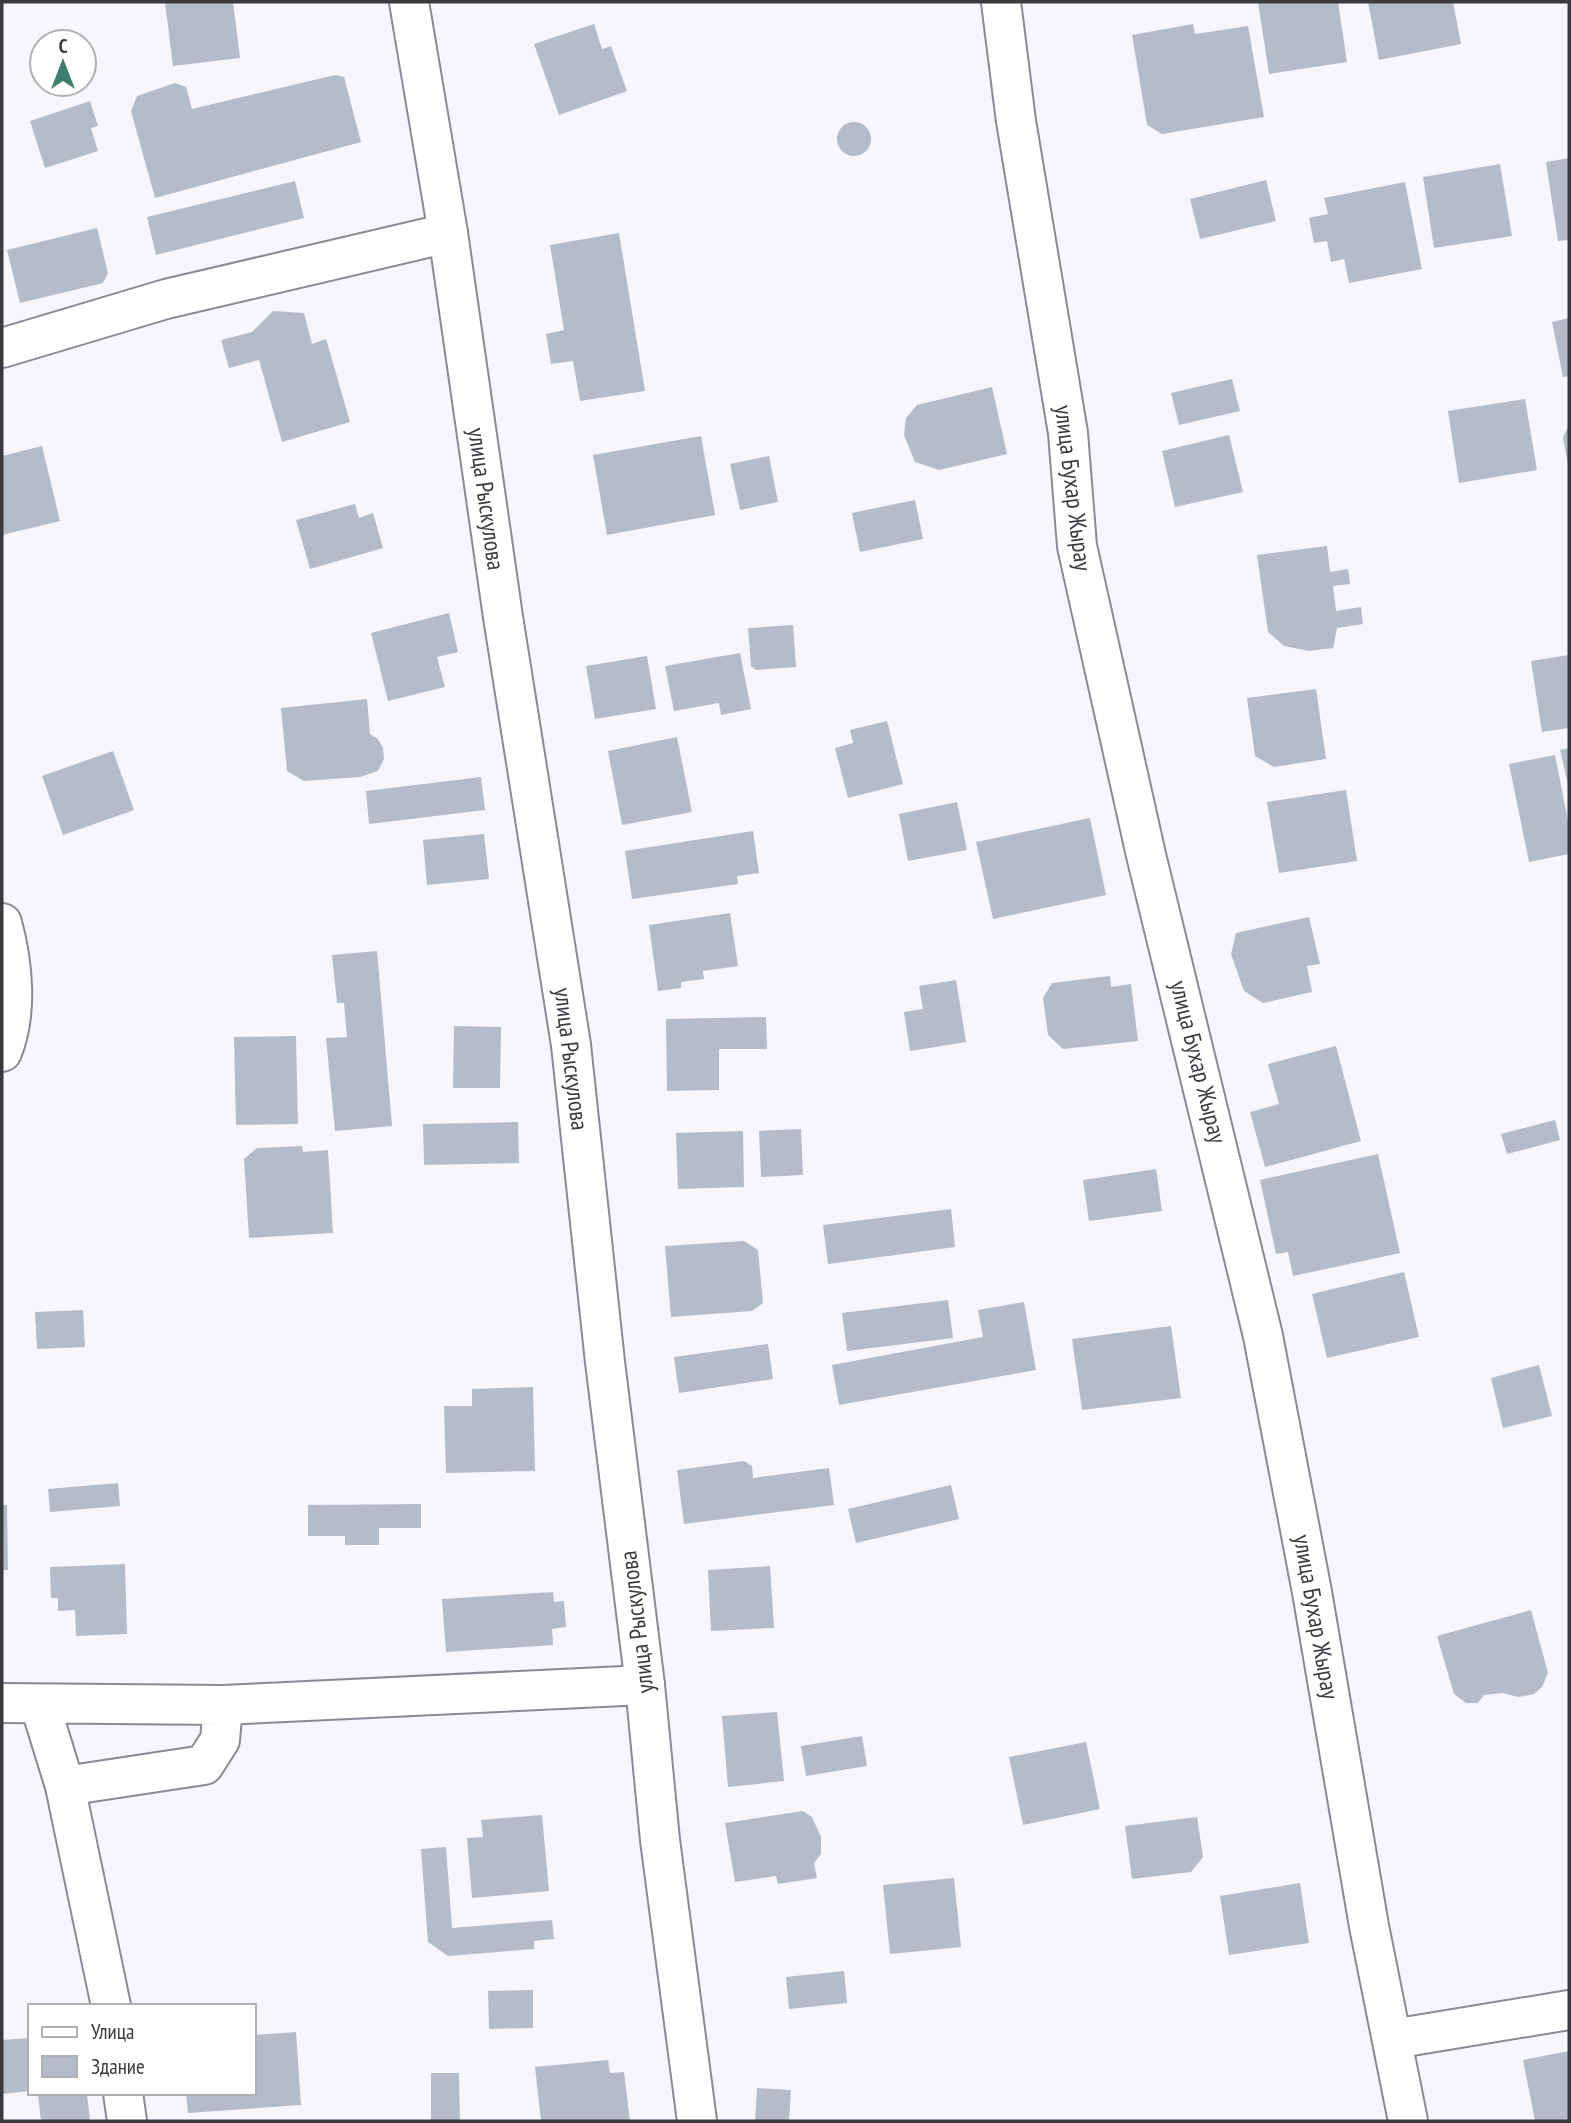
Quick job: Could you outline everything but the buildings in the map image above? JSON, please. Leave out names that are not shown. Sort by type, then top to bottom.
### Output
[{"type":"street","name":"улица Рыскулова","points":[[409,2],[448,233],[503,617],[571,1045],[605,1362],[645,1685],[660,1840],[697,2121]]},
{"type":"street","name":"улица Бухар Жырау","points":[[1000,2],[1068,433],[1077,546],[1146,855],[1263,1336],[1312,1592],[1368,1926],[1408,2121]]},
{"type":"street","points":[[2,348],[166,299],[448,233]]},
{"type":"street","points":[[2,923],[12,959],[9,1035],[2,1052]]},
{"type":"street","points":[[2,1703],[223,1706],[645,1685]]},
{"type":"street","points":[[40,1705],[65,1786],[111,2004]]},
{"type":"street","points":[[65,1786],[204,1765],[219,1740],[223,1706]]},
{"type":"street","points":[[1392,2039],[1569,2010]]},
{"type":"street","points":[[123,2095],[127,2121]]}]
